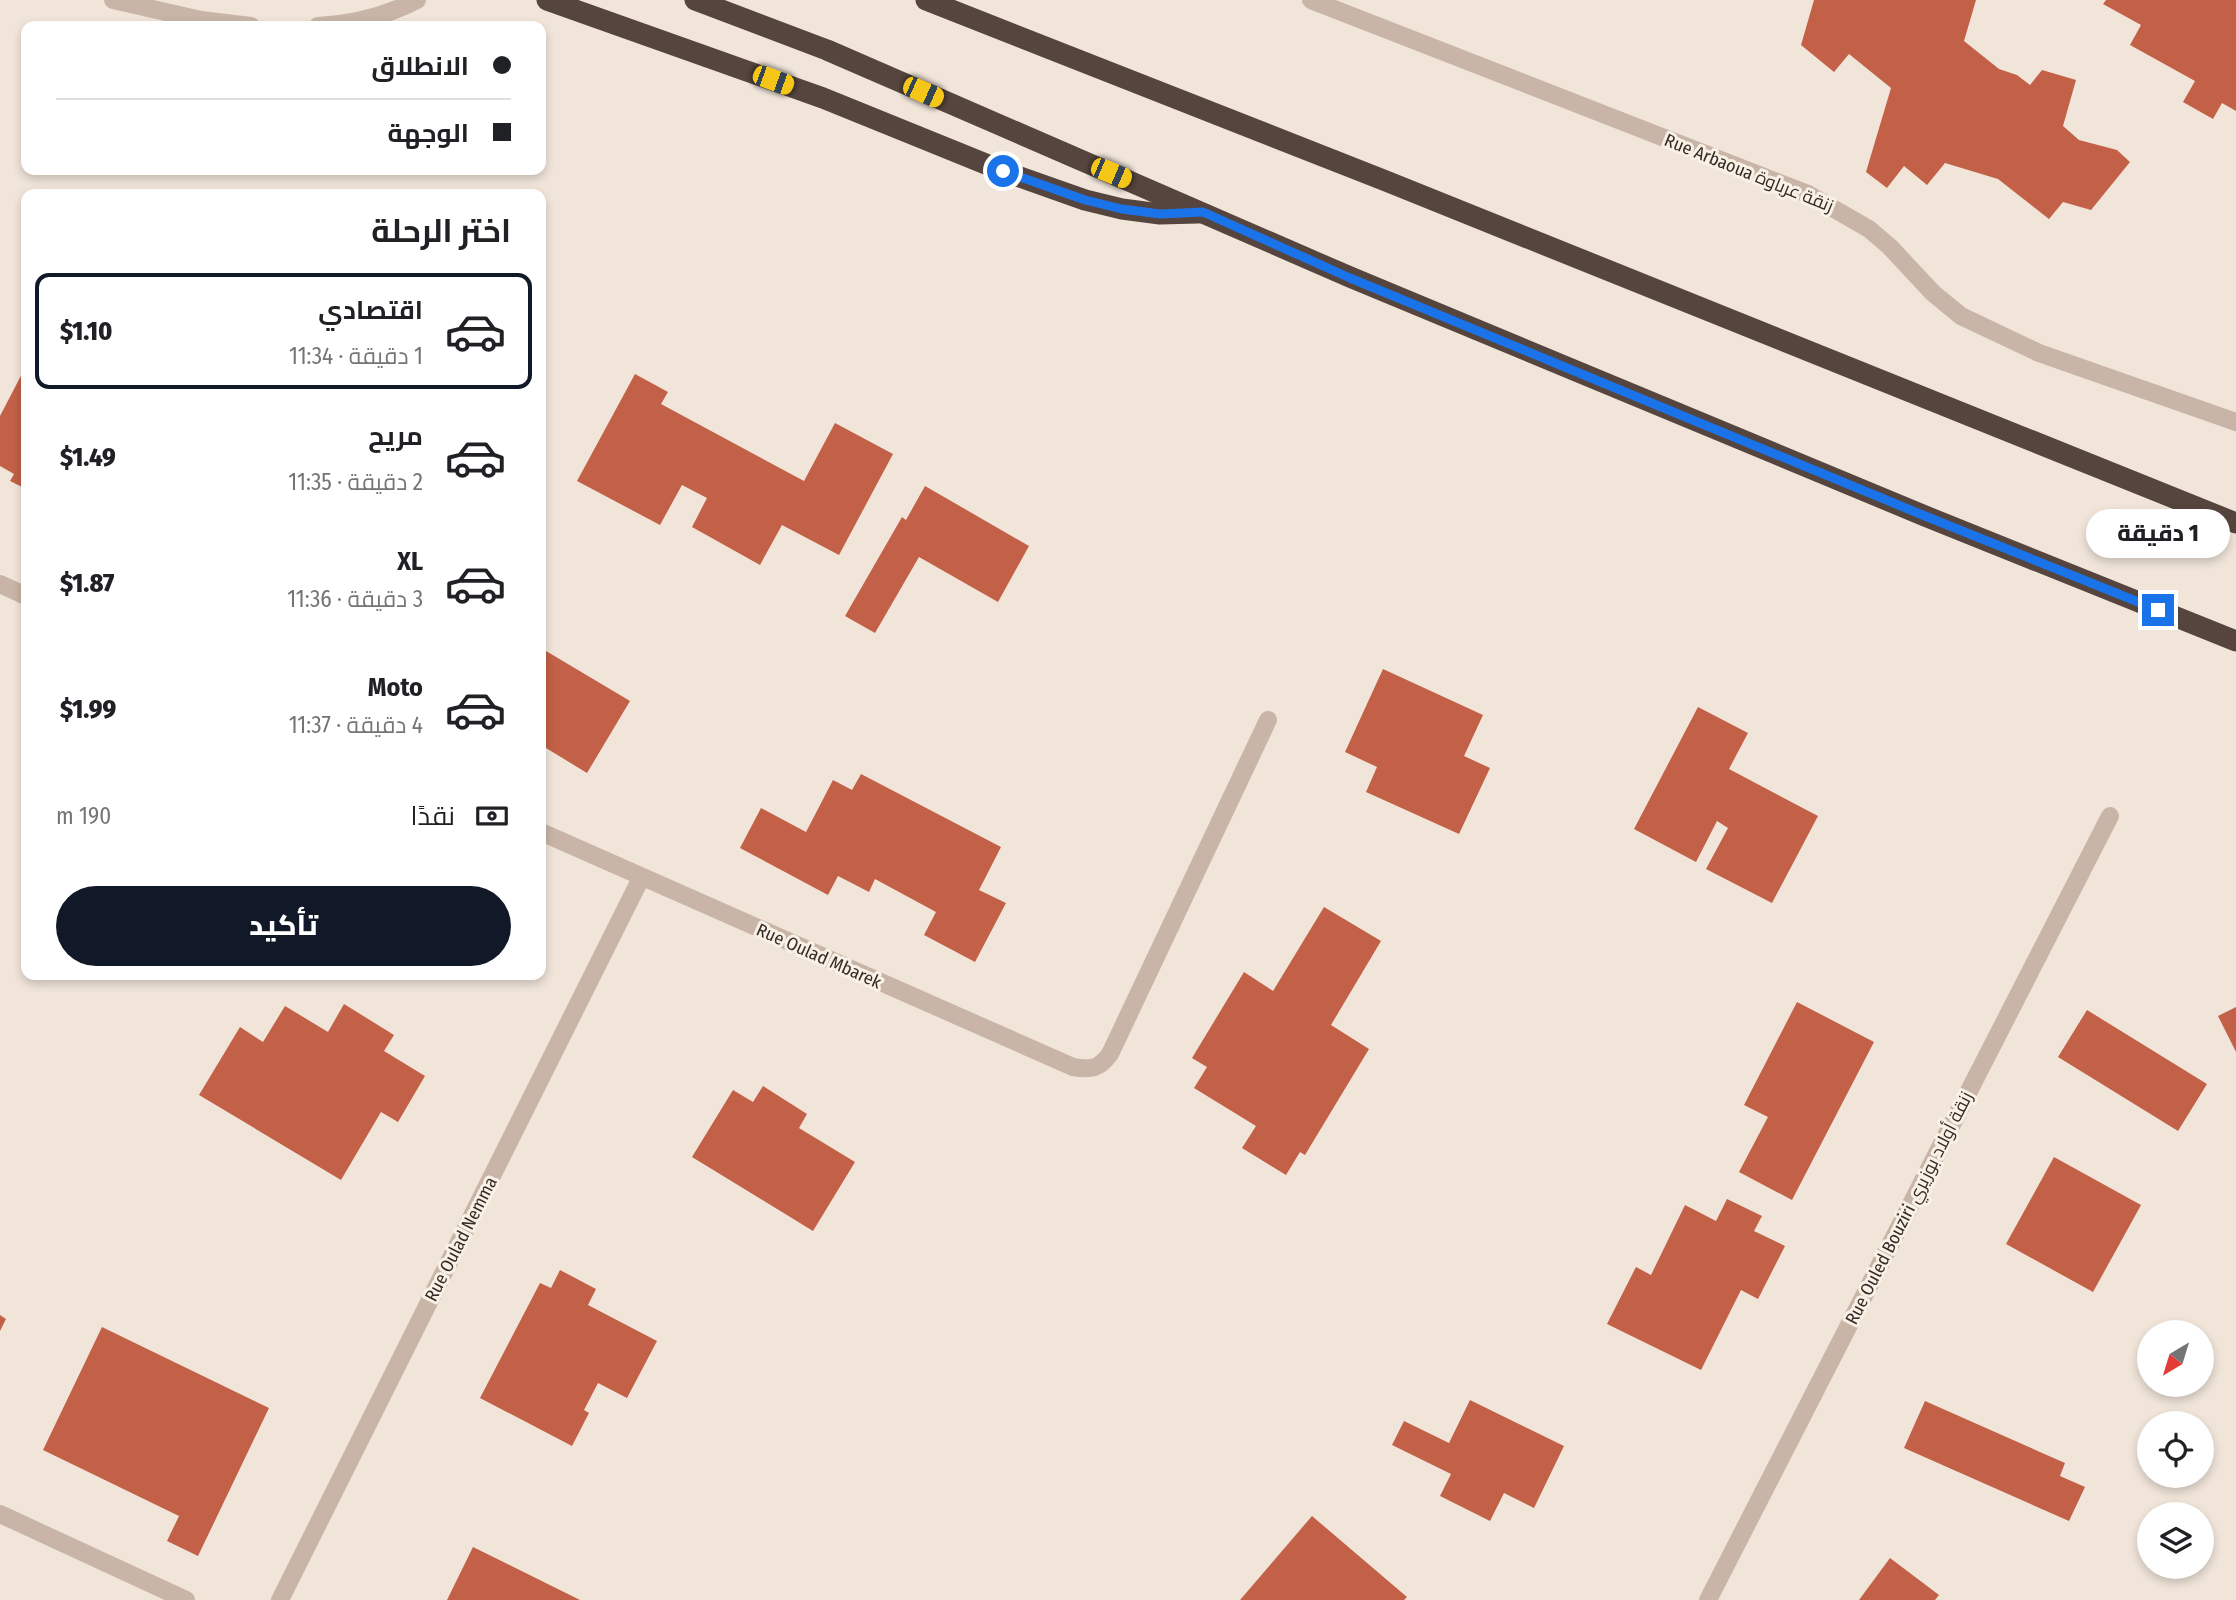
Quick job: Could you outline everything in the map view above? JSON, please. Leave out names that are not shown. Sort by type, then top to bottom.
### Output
[{"type":"highway","points":[[547,0],[823,98],[1003,171],[1085,200],[1160,214],[1203,212]]},
{"type":"highway","points":[[695,0],[827,50],[1350,278],[1912,511],[2236,641]]},
{"type":"highway","points":[[926,0],[2236,523]]},
{"type":"street","points":[[113,0],[209,21]]},
{"type":"street","points":[[356,21],[391,13],[417,0]]},
{"type":"street","name":"Rue Arbaoua زنقة عرباوة","points":[[1311,0],[1808,194],[1869,229],[1890,247],[1933,293],[1961,316],[2039,353],[2236,422]]},
{"type":"street","points":[[0,584],[21,594]]},
{"type":"street","name":"Rue Oulad Mbarek","points":[[546,834],[1073,1067],[1088,1070],[1101,1066],[1116,1042],[1269,720]]},
{"type":"street","name":"Rue Ouled Bouziri زنقة أولاد بوزيري","points":[[1708,1600],[2110,816]]},
{"type":"street","name":"Rue Oulad Nemma","points":[[280,1600],[641,878]]},
{"type":"street","points":[[0,1514],[186,1600]]},
{"type":"building","points":[[1814,0],[1976,0],[1964,41],[1999,69],[2017,75],[2030,85],[2042,70],[2076,80],[2063,126],[2079,140],[2117,150],[2130,162],[2091,210],[2063,202],[2049,219],[1998,179],[1945,163],[1927,185],[1904,166],[1887,188],[1866,172],[1891,88],[1849,54],[1834,72],[1801,45]]},
{"type":"building","points":[[2106,0],[2236,0],[2236,111],[2222,103],[2213,119],[2183,102],[2195,81],[2130,45],[2141,25],[2103,4]]},
{"type":"building","points":[[635,374],[668,392],[661,404],[804,481],[835,423],[893,454],[839,555],[782,525],[760,565],[692,527],[707,498],[682,485],[660,525],[577,481]]},
{"type":"building","points":[[21,376],[21,486],[10,481],[14,474],[0,466],[0,416]]},
{"type":"building","points":[[925,486],[1029,546],[998,602],[919,557],[875,633],[845,616],[902,517],[906,520]]},
{"type":"building","points":[[546,651],[630,701],[587,773],[546,748]]},
{"type":"building","points":[[1383,669],[1483,715],[1464,756],[1490,768],[1459,834],[1366,792],[1377,767],[1345,752]]},
{"type":"building","points":[[1698,707],[1748,733],[1729,769],[1818,816],[1772,903],[1706,869],[1728,828],[1717,821],[1696,862],[1634,829]]},
{"type":"building","points":[[861,774],[1001,847],[979,890],[1006,903],[975,962],[924,935],[936,912],[875,879],[869,892],[838,876],[828,895],[740,848],[761,808],[806,832],[833,780],[852,790]]},
{"type":"building","points":[[1324,907],[1381,941],[1331,1025],[1369,1049],[1305,1155],[1300,1152],[1286,1175],[1242,1148],[1256,1126],[1194,1088],[1207,1067],[1192,1058],[1244,972],[1273,991]]},
{"type":"building","points":[[1797,1002],[1874,1042],[1792,1200],[1739,1172],[1768,1117],[1744,1105]]},
{"type":"building","points":[[344,1004],[394,1035],[384,1051],[425,1076],[398,1122],[381,1112],[341,1180],[199,1095],[240,1027],[263,1042],[285,1006],[328,1032]]},
{"type":"building","points":[[2236,1007],[2236,1052],[2218,1016]]},
{"type":"building","points":[[2087,1010],[2207,1084],[2178,1131],[2058,1057]]},
{"type":"building","points":[[763,1086],[807,1114],[799,1128],[855,1162],[813,1231],[692,1157],[733,1090],[753,1102]]},
{"type":"building","points":[[2054,1157],[2141,1205],[2093,1292],[2006,1244]]},
{"type":"building","points":[[1727,1199],[1762,1216],[1754,1231],[1785,1246],[1758,1299],[1741,1290],[1701,1370],[1607,1324],[1636,1267],[1651,1275],[1685,1205],[1716,1221]]},
{"type":"building","points":[[560,1270],[596,1289],[588,1305],[657,1341],[627,1398],[598,1383],[584,1410],[589,1413],[572,1446],[480,1398],[540,1283],[551,1288]]},
{"type":"building","points":[[0,1315],[6,1319],[0,1331]]},
{"type":"building","points":[[102,1327],[269,1408],[198,1556],[167,1541],[179,1516],[43,1450]]},
{"type":"building","points":[[1470,1400],[1564,1446],[1534,1508],[1504,1493],[1490,1521],[1440,1496],[1451,1474],[1392,1445],[1404,1421],[1449,1443]]},
{"type":"building","points":[[1925,1401],[2065,1463],[2060,1476],[2085,1487],[2069,1521],[1904,1448]]},
{"type":"building","points":[[1312,1516],[1407,1597],[1404,1600],[1240,1600]]},
{"type":"building","points":[[473,1547],[580,1600],[447,1600]]},
{"type":"building","points":[[1890,1558],[1939,1595],[1935,1600],[1859,1600]]},
{"type":"route","points":[[1003,171],[1085,200],[1122,209],[1160,214],[1203,212],[1350,278],[2158,610]]}]
